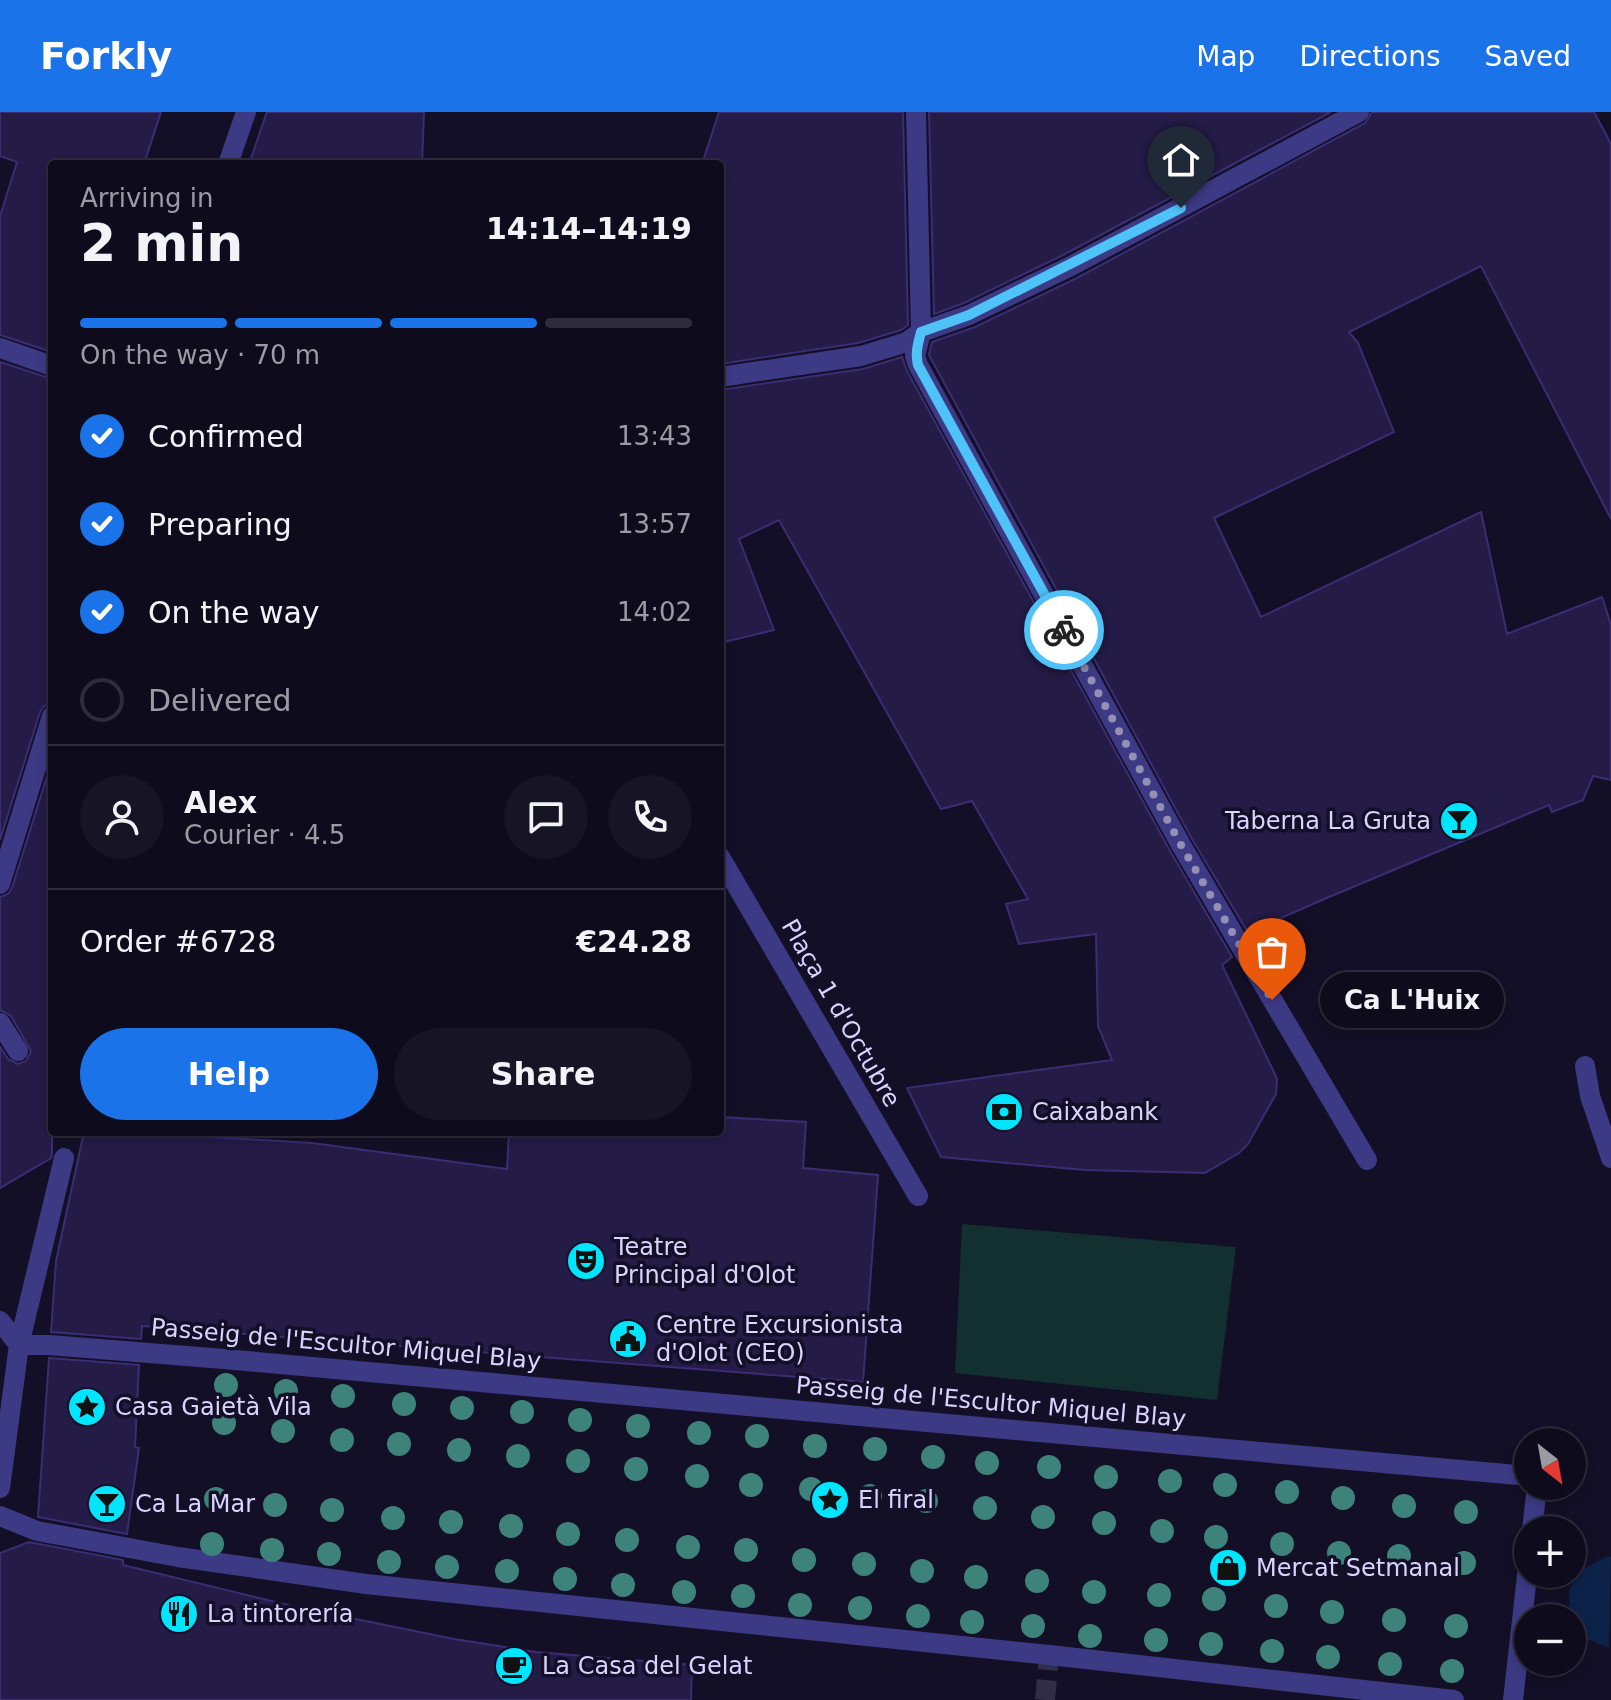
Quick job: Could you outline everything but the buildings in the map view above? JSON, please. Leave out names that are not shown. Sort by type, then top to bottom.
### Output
[{"type":"street","points":[[229,160],[246,112]]},
{"type":"street","points":[[916,112],[921,332],[915,356],[918,365],[1181,845],[1367,1160]]},
{"type":"street","points":[[724,376],[886,351],[921,332],[969,315],[1071,266],[1359,112]]},
{"type":"street","points":[[0,348],[48,365]]},
{"type":"street","points":[[0,884],[48,729]]},
{"type":"street","name":"Plaça 1 d'Octubre","points":[[724,864],[918,1196]]},
{"type":"street","points":[[0,1023],[18,1051]]},
{"type":"street","points":[[1585,1066],[1590,1096],[1611,1158]]},
{"type":"street","points":[[0,1488],[19,1345],[64,1158]]},
{"type":"street","points":[[0,1321],[19,1345]]},
{"type":"street","name":"Passeig de l'Escultor Miquel Blay","points":[[19,1345],[224,1359],[1514,1475]]},
{"type":"street","points":[[0,1516],[37,1531],[178,1557],[366,1584],[1454,1700]]},
{"type":"street","points":[[1513,1700],[1526,1588]]},
{"type":"green space","points":[[962,1224],[1236,1247],[1217,1400],[955,1373]]},
{"type":"water","points":[[1611,1557],[1609,1648],[1586,1638],[1586,1604],[1570,1604],[1570,1588],[1586,1588],[1586,1567]]},
{"type":"tunnel","points":[[1045,1700],[1049,1655]]},
{"type":"way so far","points":[[1064,630],[1181,845],[1272,1000]]},
{"type":"place","name":"Taberna La Gruta","points":[[1459,821]]},
{"type":"place","name":"Ca L'Huix","points":[[1272,1000]]},
{"type":"place","name":"Caixabank","points":[[1004,1112]]},
{"type":"place","name":"Teatre Principal d'Olot","points":[[586,1261]]},
{"type":"place","name":"Centre Excursionista d'Olot (CEO)","points":[[628,1339]]},
{"type":"place","name":"Casa Gaietà Vila","points":[[87,1407]]},
{"type":"place","name":"El firal","points":[[830,1500]]},
{"type":"place","name":"Ca La Mar","points":[[107,1504]]},
{"type":"place","name":"Mercat Setmanal","points":[[1228,1568]]},
{"type":"place","name":"La tintorería","points":[[179,1614]]},
{"type":"place","name":"La Casa del Gelat","points":[[514,1666]]},
{"type":"route","points":[[1064,630],[918,365],[915,356],[921,332],[969,315],[1181,208]]}]
